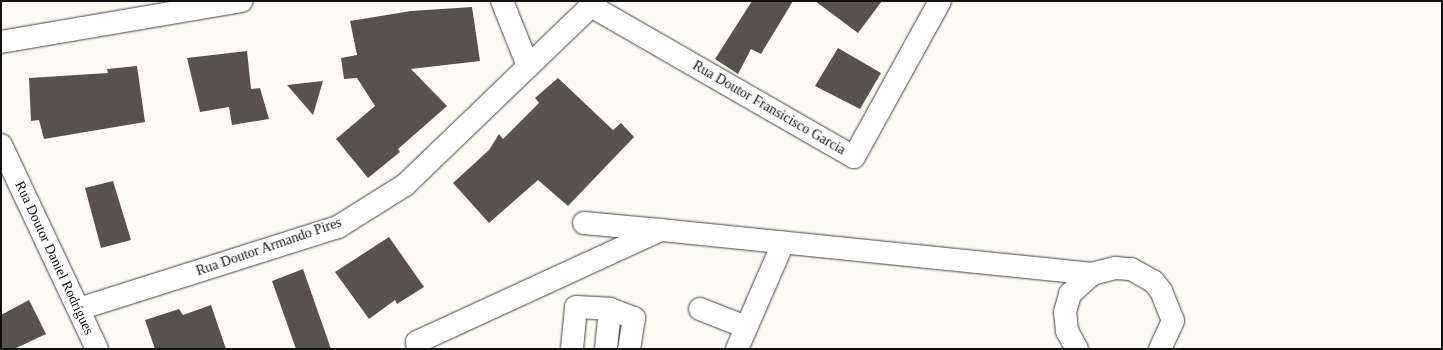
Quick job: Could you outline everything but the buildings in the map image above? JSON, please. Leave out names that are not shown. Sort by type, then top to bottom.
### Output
[{"type":"street","points":[[1,42],[242,1]]},
{"type":"street","points":[[502,1],[528,66]]},
{"type":"street","name":"Rua Doutor Fransicisco Garcia","points":[[594,3],[854,157],[940,1]]},
{"type":"street","name":"Rua Doutor Armando Pires","points":[[79,309],[338,227],[406,185],[594,3]]},
{"type":"street","name":"Rua Doutor Daniel Rodrígues","points":[[1,144],[97,349]]},
{"type":"street","points":[[584,223],[1092,274],[1115,268],[1130,269],[1153,281],[1167,302],[1173,321],[1160,349]]},
{"type":"street","points":[[418,349],[417,342],[661,230]]},
{"type":"street","points":[[736,349],[783,243]]},
{"type":"street","points":[[1078,349],[1067,330],[1065,312],[1070,294],[1092,274]]},
{"type":"street","points":[[572,349],[576,307],[610,309],[634,318],[629,349]]},
{"type":"street","points":[[606,349],[610,309]]},
{"type":"street","points":[[700,309],[746,327]]}]
